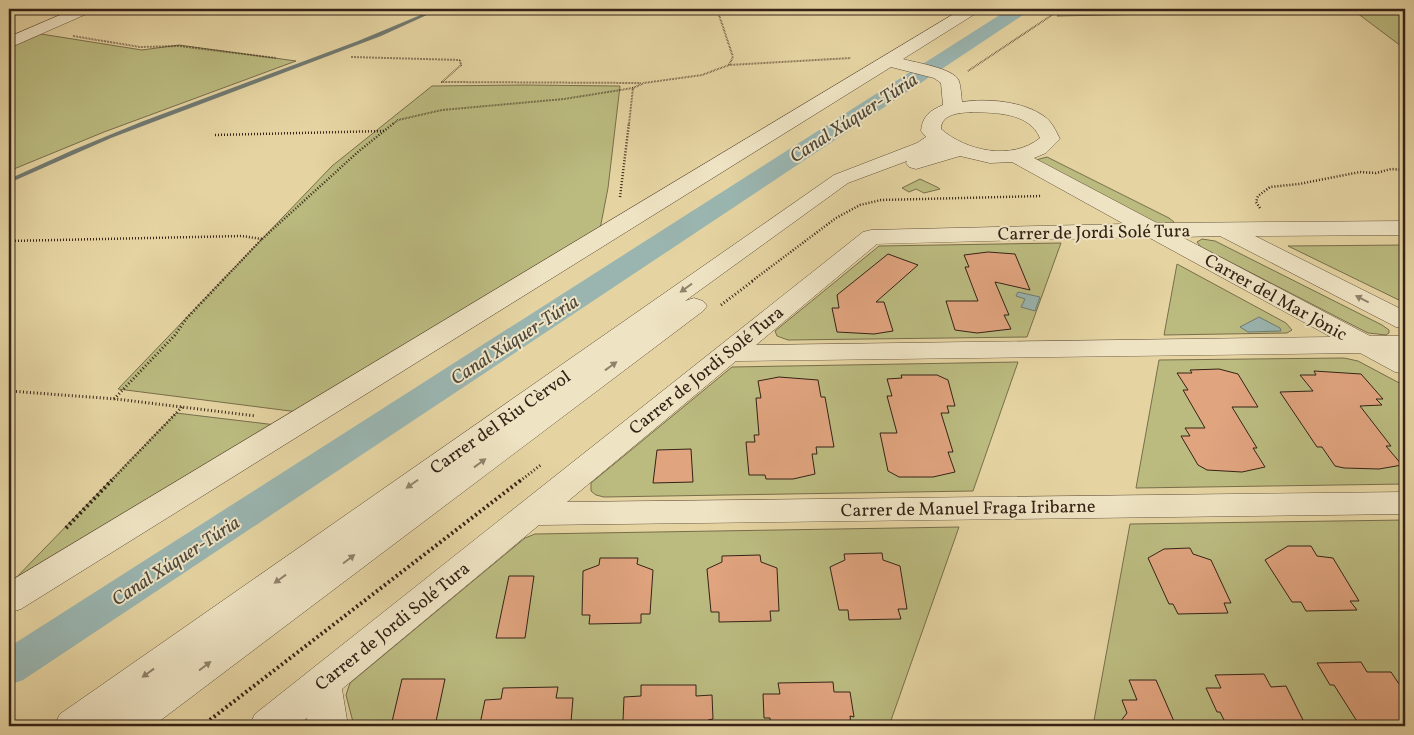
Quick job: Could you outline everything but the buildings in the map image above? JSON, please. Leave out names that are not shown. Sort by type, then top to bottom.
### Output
[{"type":"street","points":[[9,43],[86,9]]},
{"type":"street","points":[[9,599],[616,227],[894,63],[973,9]]},
{"type":"street","points":[[894,63],[945,77],[954,109]]},
{"type":"street","points":[[980,106],[1009,110],[1026,115],[1040,122],[1048,130],[1050,139],[1044,147],[1032,153],[1015,156],[977,154],[948,144],[931,131],[930,124],[934,118],[942,112],[954,109],[980,106]]},
{"type":"street","name":"Carrer del Riu Cèrvol","points":[[74,726],[841,179],[924,147],[948,144]]},
{"type":"street","name":"Carrer del Riu Cèrvol","points":[[123,726],[779,242],[858,186],[939,154],[948,144]]},
{"type":"street","name":"Carrer del Mar Jònic","points":[[1015,156],[1405,366]]},
{"type":"street","name":"Carrer de Jordi Solé Tura","points":[[269,726],[871,237],[1155,230],[1405,228]]},
{"type":"street","name":"Carrer del Mar Jònic","points":[[1223,230],[1405,321]]},
{"type":"street","points":[[727,353],[1405,344]]},
{"type":"street","name":"Carrer de Manuel Fraga Iribarne","points":[[531,514],[1405,503]]},
{"type":"street","points":[[322,683],[328,726]]},
{"type":"path","points":[[718,9],[733,57],[729,65]]},
{"type":"path","points":[[945,77],[984,61],[1061,9]]},
{"type":"path","points":[[1056,12],[1084,12],[1096,9]]},
{"type":"path","points":[[38,30],[140,47],[179,46],[276,58]]},
{"type":"path","points":[[351,57],[460,60],[461,65],[442,82],[644,83],[702,75],[729,65],[870,57],[894,63]]},
{"type":"path","points":[[114,398],[262,239],[359,151],[398,120],[442,110],[564,99],[633,88],[644,83]]},
{"type":"path","points":[[616,227],[633,88]]},
{"type":"path","points":[[214,135],[384,131]]},
{"type":"path","points":[[1272,229],[1256,202],[1258,196],[1270,186],[1299,184],[1360,172],[1376,173],[1391,169],[1405,170]]},
{"type":"path","points":[[716,309],[836,218],[860,205],[881,200],[1089,195]]},
{"type":"path","points":[[9,241],[242,236],[262,239]]},
{"type":"path","points":[[9,391],[114,398],[299,422]]},
{"type":"path","points":[[62,532],[183,406]]},
{"type":"green space","points":[[1067,9],[1405,9],[1405,49],[1353,10],[1057,16]]},
{"type":"green space","points":[[41,34],[142,50],[179,45],[296,61],[104,132],[9,171],[9,48]]},
{"type":"green space","points":[[432,86],[620,86],[608,188],[600,229],[298,412],[118,389],[332,166]]},
{"type":"green space","points":[[1047,157],[1174,222],[1171,225],[1157,225],[1032,161]]},
{"type":"green space","points":[[920,179],[940,189],[924,193],[916,189],[909,192],[902,188]]},
{"type":"green space","points":[[1202,239],[1215,241],[1382,325],[1389,330],[1389,333],[1386,335],[1368,333],[1201,247],[1197,242]]},
{"type":"green space","points":[[1061,243],[1027,337],[788,340],[777,336],[775,331],[879,246]]},
{"type":"green space","points":[[1405,245],[1405,303],[1288,246]]},
{"type":"green space","points":[[1177,264],[1286,323],[1292,330],[1287,333],[1164,335]]},
{"type":"green space","points":[[1344,358],[1358,361],[1405,386],[1405,484],[1136,488],[1159,360]]},
{"type":"green space","points":[[1018,362],[973,491],[604,497],[596,495],[591,491],[591,483],[732,367]]},
{"type":"green space","points":[[176,413],[276,425],[9,587],[9,585]]},
{"type":"green space","points":[[1405,520],[1405,726],[1093,726],[1130,524]]},
{"type":"green space","points":[[959,527],[889,726],[354,726],[346,695],[350,683],[525,538],[535,534]]},
{"type":"water","points":[[1018,292],[1040,297],[1035,311],[1021,307],[1025,299],[1016,296]]},
{"type":"water","points":[[1259,317],[1280,328],[1281,331],[1248,332],[1240,327]]},
{"type":"waterway","points":[[9,181],[109,137],[211,97],[380,35],[438,9]]},
{"type":"waterway","name":"Canal Xúquer-Túria","points":[[9,668],[1020,9]]}]
